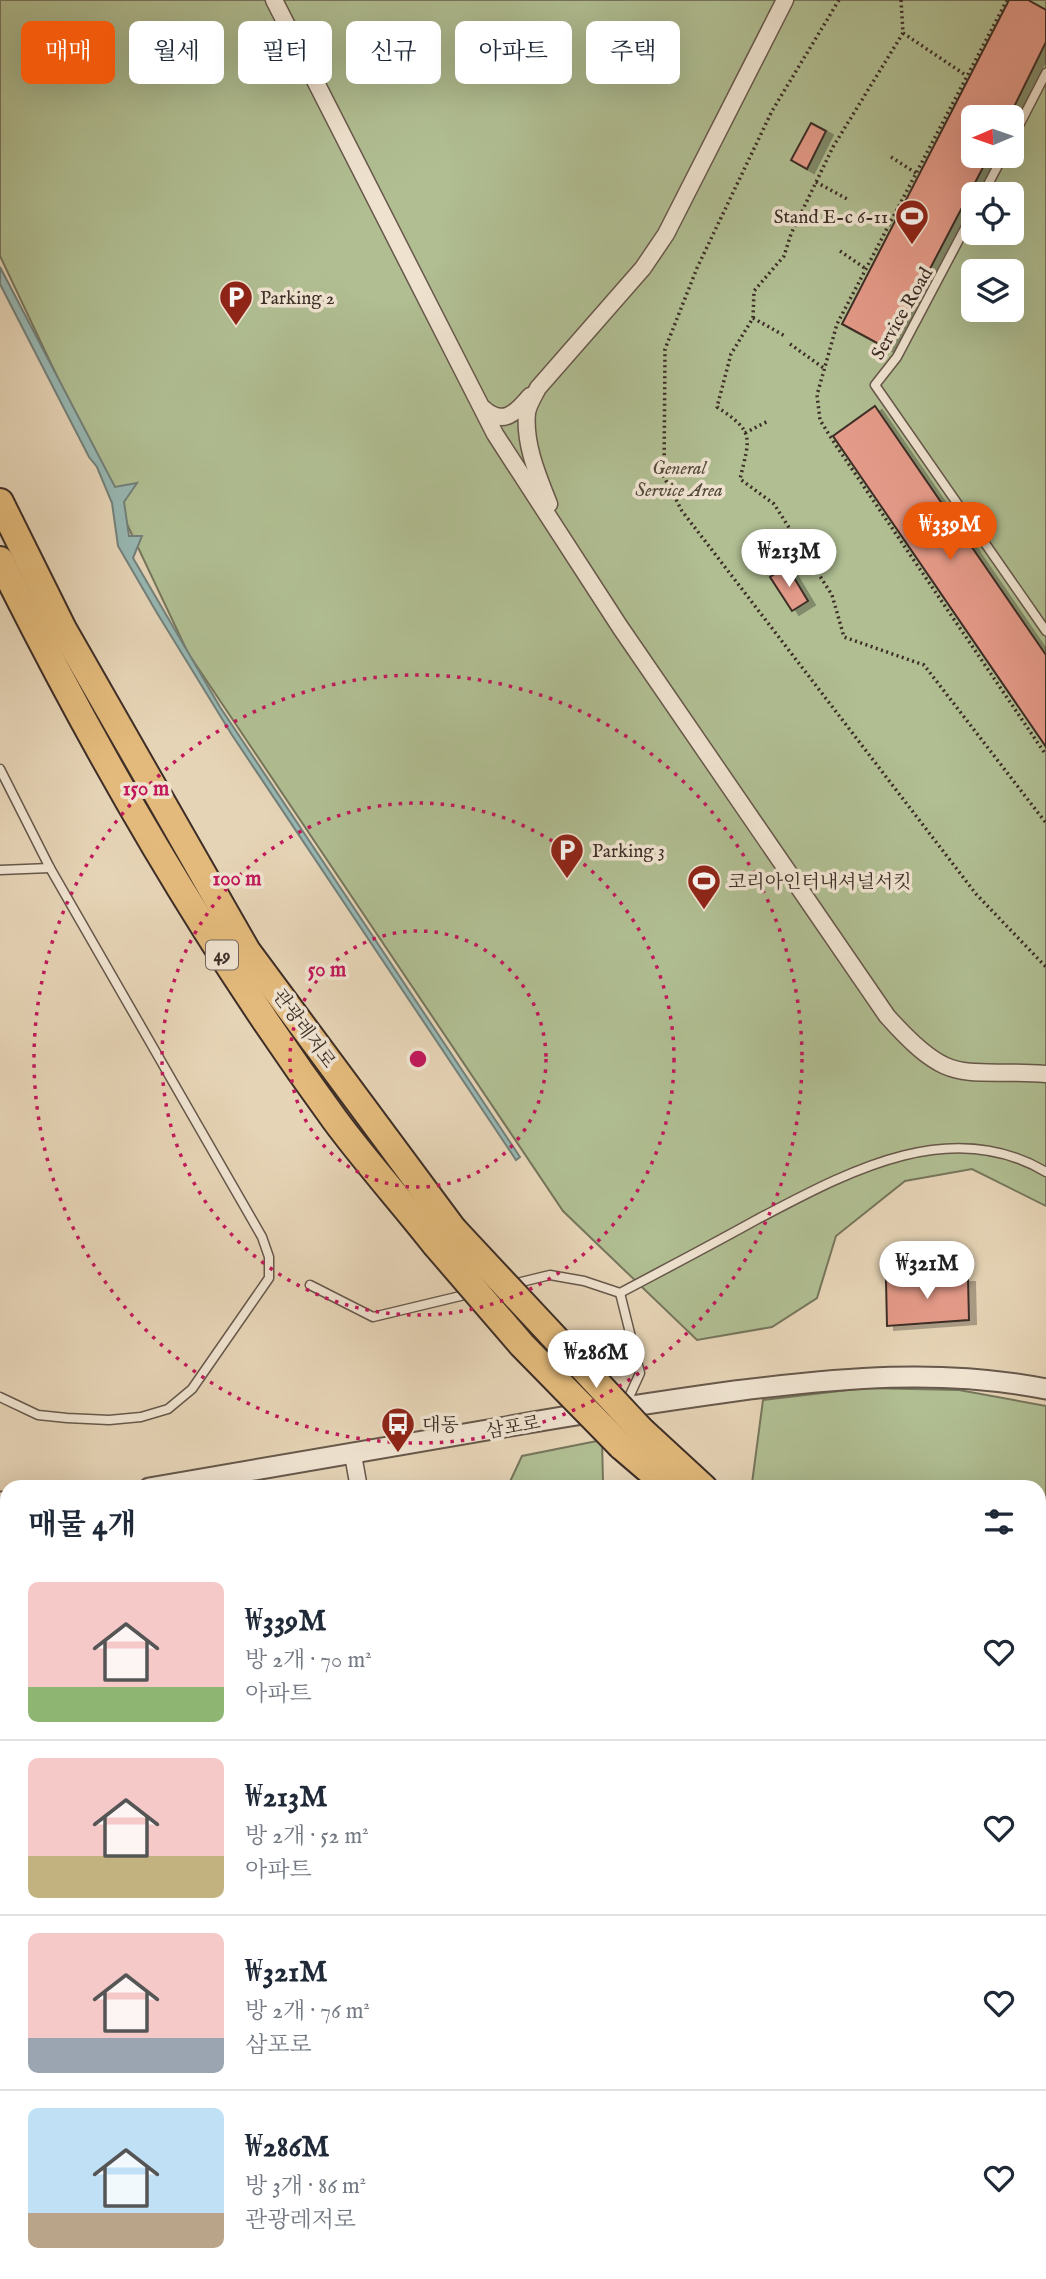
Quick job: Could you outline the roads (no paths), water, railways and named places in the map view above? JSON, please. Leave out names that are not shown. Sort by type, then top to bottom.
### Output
[{"type":"highway","name":"관광레저로","points":[[0,502],[63,629],[247,950],[444,1236],[522,1345],[630,1437],[692,1480]]},
{"type":"highway","name":"관광레저로","points":[[0,560],[121,792],[253,1003],[336,1121],[444,1236]]},
{"type":"highway","name":"관광레저로","points":[[630,1437],[664,1480]]},
{"type":"street","points":[[274,0],[482,407],[561,536],[790,875],[901,1031],[933,1061],[950,1071],[968,1074],[1046,1074]]},
{"type":"street","points":[[482,407],[493,417],[503,418],[515,413],[643,268],[666,234],[785,0]]},
{"type":"street","points":[[538,388],[527,412],[533,460],[561,536]]},
{"type":"street","name":"삼포로","points":[[198,1480],[625,1406],[866,1377],[941,1376],[1007,1381],[1046,1389]]},
{"type":"street","points":[[353,1455],[358,1480]]},
{"type":"lane","points":[[1024,116],[1046,73]]},
{"type":"lane","name":"Service Road","points":[[961,236],[897,357],[875,385],[1046,631]]},
{"type":"lane","points":[[0,769],[50,868],[262,1237],[269,1257],[269,1278],[192,1388],[168,1409],[119,1419],[67,1418],[38,1415],[0,1397]]},
{"type":"lane","points":[[0,870],[50,868]]},
{"type":"lane","points":[[496,1288],[550,1275],[584,1281],[620,1293],[831,1181],[911,1153],[946,1148],[980,1150],[1026,1160],[1046,1172]]},
{"type":"lane","points":[[310,1285],[373,1317],[482,1291]]},
{"type":"lane","points":[[620,1293],[640,1373],[625,1406]]},
{"type":"water","points":[[0,267],[115,487],[137,483],[124,502],[129,536],[142,536],[133,558],[220,707],[520,1157],[516,1160],[232,735],[118,546],[112,503],[97,467],[89,457],[0,284]]},
{"type":"place","name":"Stand E-c 6-11","points":[[912,246]]},
{"type":"place","name":"Parking 2","points":[[236,327]]},
{"type":"place","name":"Parking 3","points":[[567,880]]},
{"type":"place","name":"코리아인터내셔널서킷","points":[[704,911]]},
{"type":"place","name":"대동","points":[[398,1454]]},
{"type":"park label","name":"General Service Area","points":[[679,478]]}]
